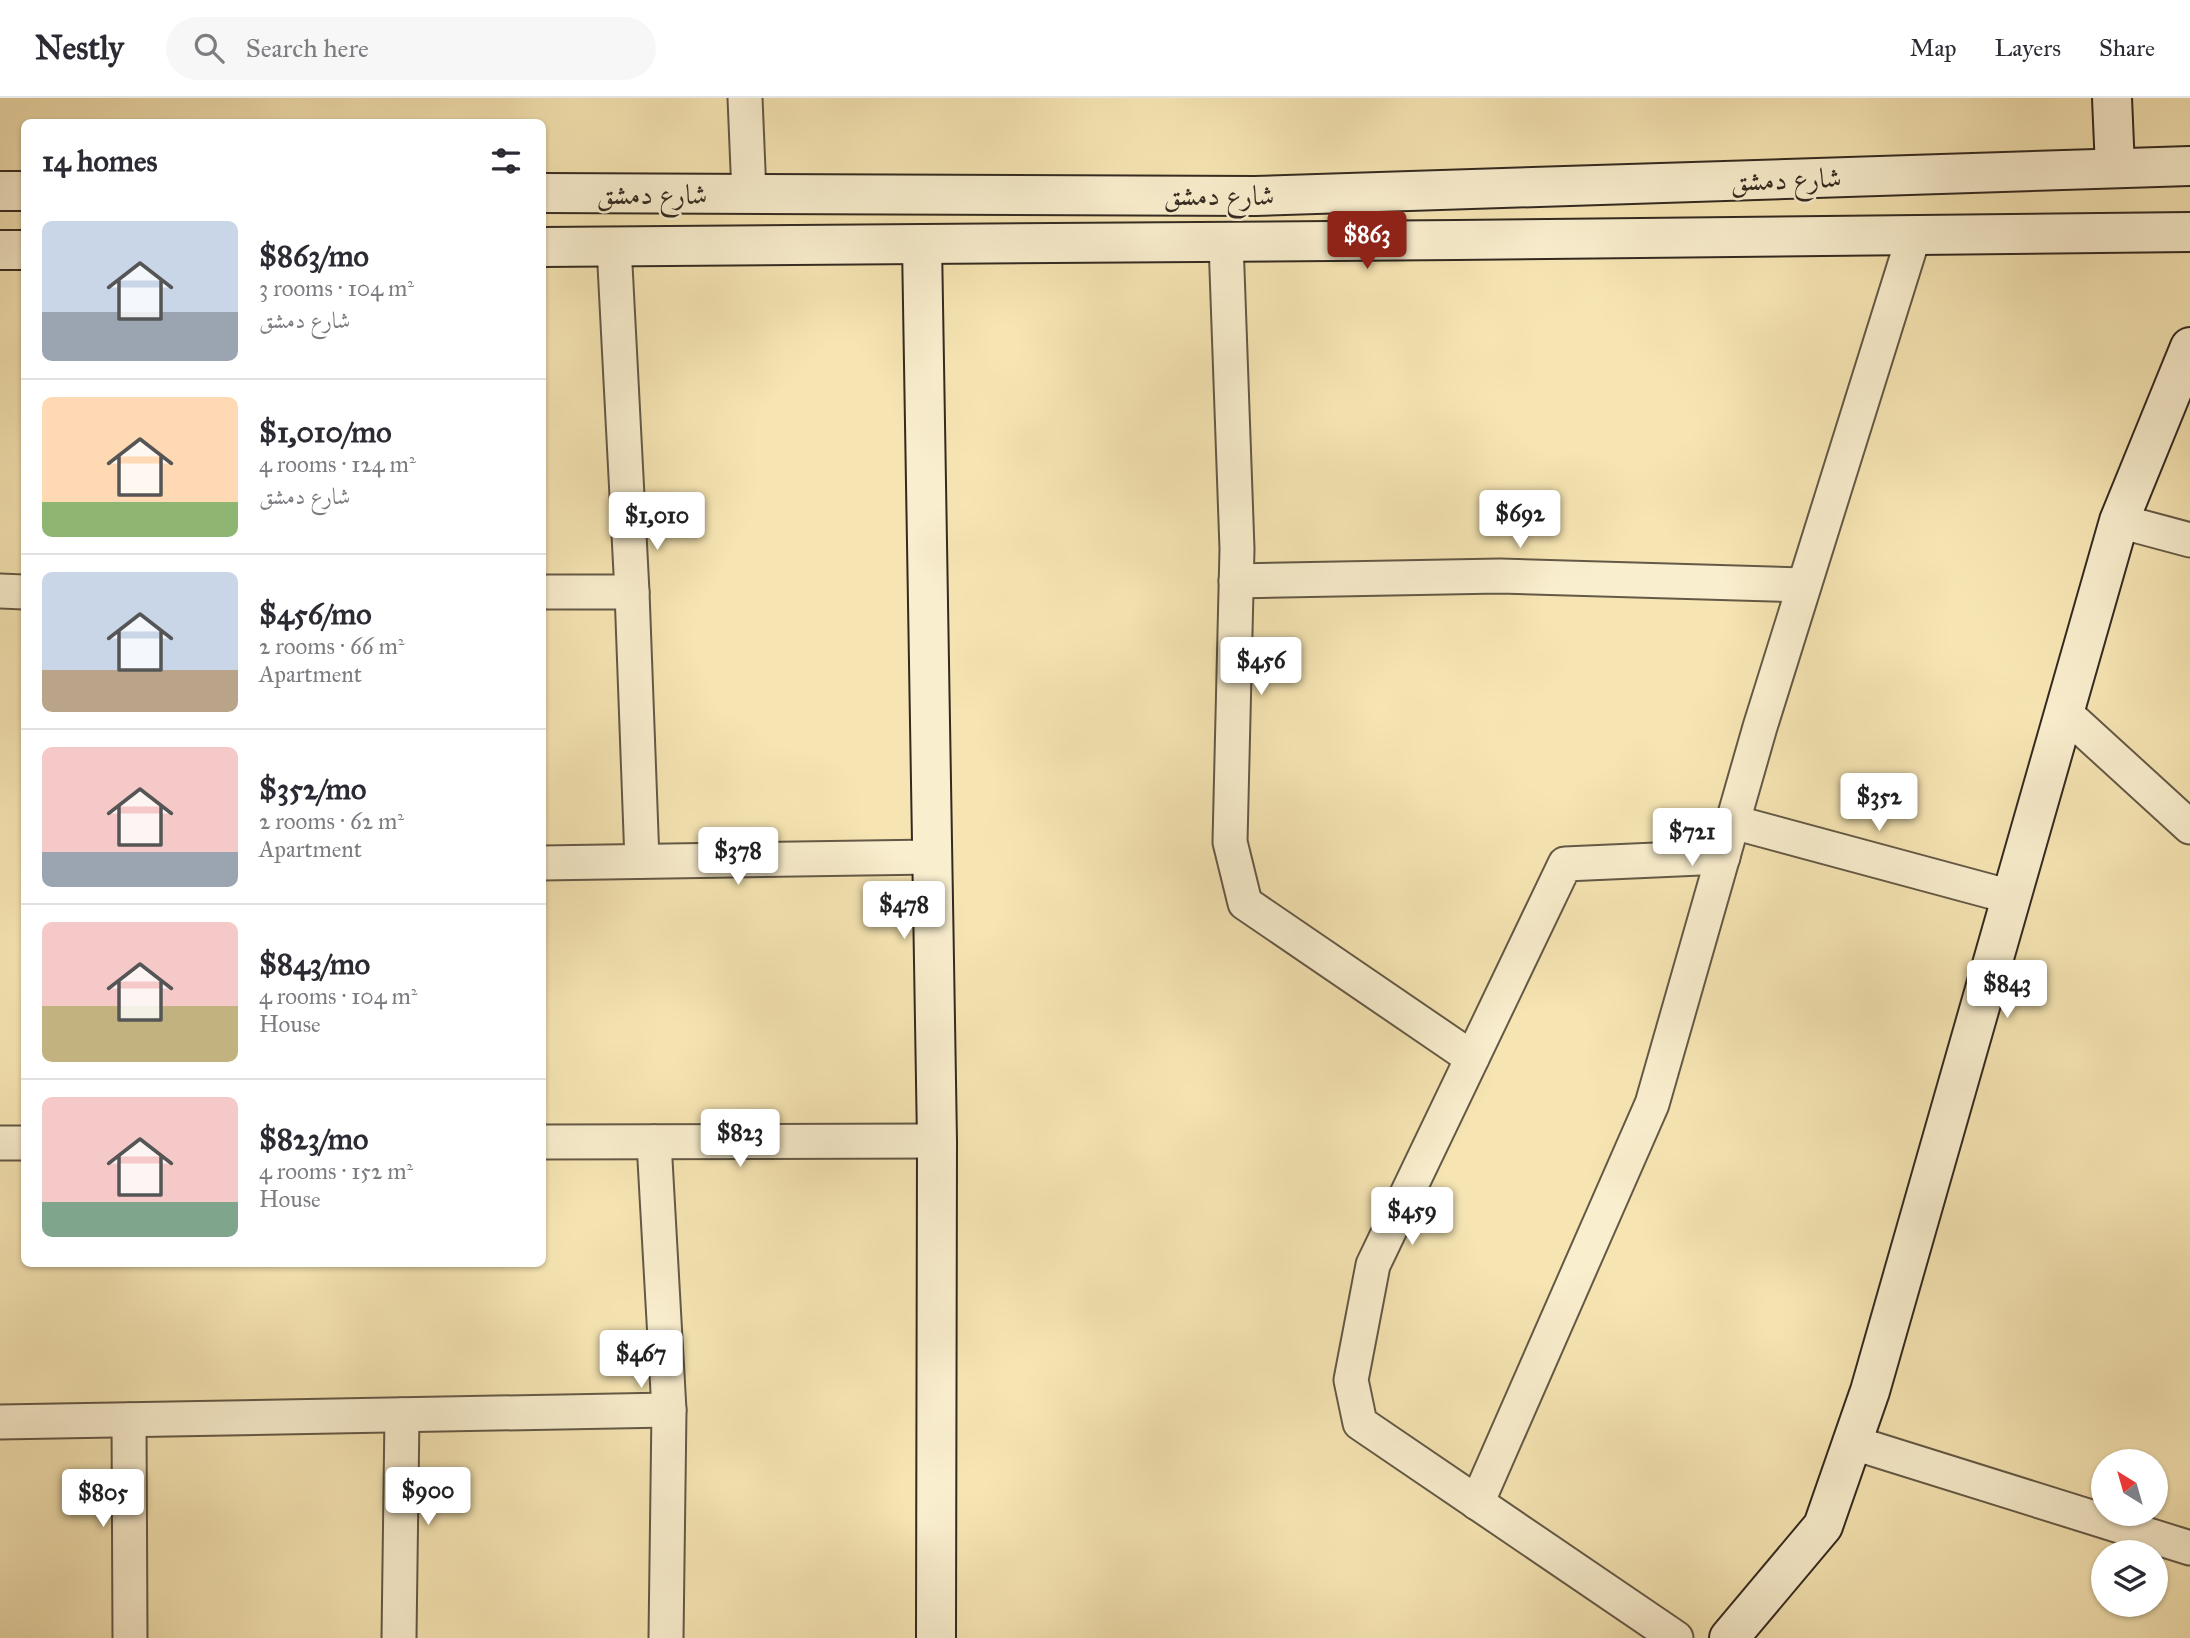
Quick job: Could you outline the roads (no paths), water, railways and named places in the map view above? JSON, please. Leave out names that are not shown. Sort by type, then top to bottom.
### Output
[{"type":"main road","points":[[2112,98],[2115,168]]},
{"type":"main road","name":"شارع دمشق","points":[[546,193],[1255,196],[2190,166]]},
{"type":"main road","points":[[1456,190],[1456,240]]},
{"type":"main road","points":[[0,191],[21,191]]},
{"type":"main road","name":"شارع دمشق","points":[[546,247],[2190,232]]},
{"type":"main road","points":[[922,244],[937,1141],[936,1638]]},
{"type":"main road","points":[[0,250],[21,250]]},
{"type":"main road","points":[[1729,1638],[1823,1526],[1870,1391],[2119,521],[2190,347]]},
{"type":"street","points":[[745,98],[749,194]]},
{"type":"street","points":[[1477,1503],[1652,1104],[1804,585],[1914,235]]},
{"type":"street","points":[[1226,242],[1236,582],[1230,842],[1245,903],[1472,1058]]},
{"type":"street","points":[[614,246],[632,592],[642,861]]},
{"type":"street","points":[[2119,521],[2190,540]]},
{"type":"street","points":[[1236,582],[1500,576],[1804,585]]},
{"type":"street","points":[[0,591],[21,592]]},
{"type":"street","points":[[546,592],[632,592]]},
{"type":"street","points":[[2064,712],[2190,827]]},
{"type":"street","points":[[1733,822],[2011,897]]},
{"type":"street","points":[[546,863],[932,857]]},
{"type":"street","points":[[1676,1638],[1360,1423],[1351,1380],[1373,1265],[1564,864],[1723,858]]},
{"type":"street","points":[[546,1142],[937,1141]]},
{"type":"street","points":[[654,1142],[669,1410],[666,1638]]},
{"type":"street","points":[[0,1143],[21,1143]]},
{"type":"street","points":[[0,1422],[669,1410]]},
{"type":"street","points":[[399,1638],[401,1415]]},
{"type":"street","points":[[130,1420],[131,1638]]},
{"type":"street","points":[[1851,1442],[2190,1548]]}]
